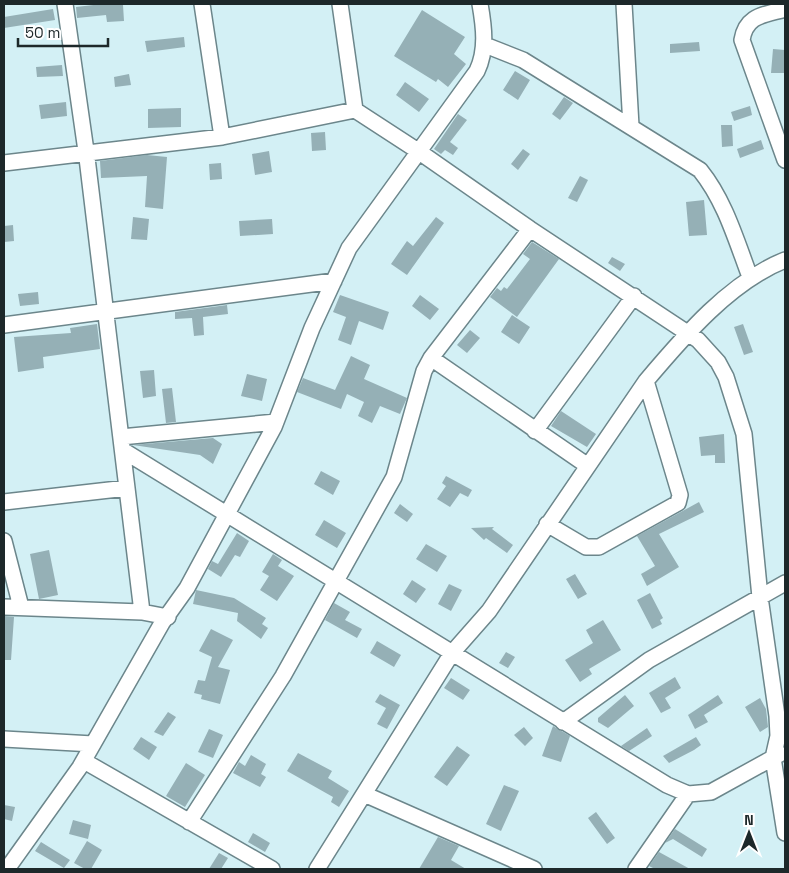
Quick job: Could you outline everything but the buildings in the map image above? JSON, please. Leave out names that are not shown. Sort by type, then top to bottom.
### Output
[{"type":"street","points":[[65,4],[87,153],[142,612]]},
{"type":"street","points":[[202,4],[222,137]]},
{"type":"street","points":[[340,4],[355,110]]},
{"type":"street","points":[[7,869],[84,761],[186,588],[276,422],[312,328],[349,248],[477,71],[482,60],[485,45],[480,4]]},
{"type":"street","points":[[624,4],[631,126]]},
{"type":"street","points":[[785,9],[752,19],[744,28],[742,40],[785,160]]},
{"type":"street","points":[[485,45],[522,60],[700,170],[713,186],[750,277]]},
{"type":"street","points":[[4,163],[222,137],[355,110],[698,340],[718,362],[726,377],[738,412],[747,456],[760,597],[777,716],[785,833]]},
{"type":"street","points":[[189,822],[283,676],[394,477],[402,456],[424,371],[431,358],[530,229]]},
{"type":"street","points":[[317,869],[452,653],[489,611],[646,381],[688,335],[750,277],[785,260]]},
{"type":"street","points":[[4,325],[334,281]]},
{"type":"street","points":[[536,431],[634,296]]},
{"type":"street","points":[[431,358],[588,466]]},
{"type":"street","points":[[547,524],[586,547],[599,547],[678,503],[680,495],[646,381]]},
{"type":"street","points":[[122,444],[276,422]]},
{"type":"street","points":[[122,444],[226,514],[667,785],[688,794],[711,792],[779,754]]},
{"type":"street","points":[[4,502],[127,488]]},
{"type":"street","points":[[4,540],[21,607]]},
{"type":"street","points":[[564,722],[650,660],[785,582]]},
{"type":"street","points":[[4,607],[142,612],[168,617]]},
{"type":"street","points":[[4,739],[93,744]]},
{"type":"street","points":[[84,761],[272,869]]},
{"type":"street","points":[[364,794],[534,869]]},
{"type":"street","points":[[636,869],[688,794]]}]
